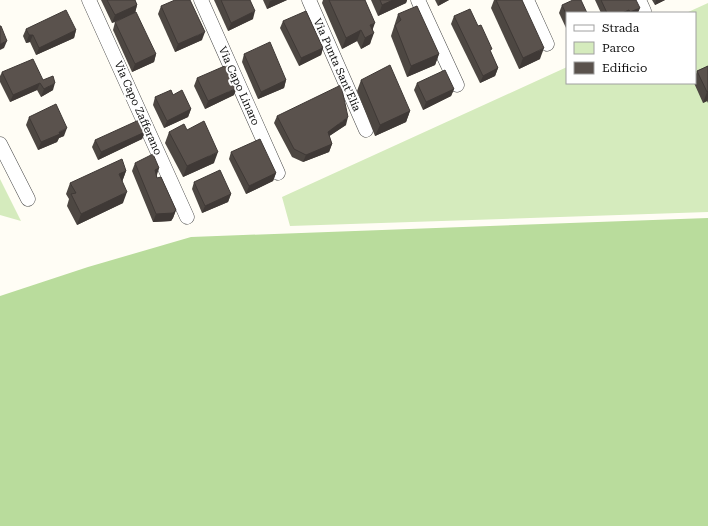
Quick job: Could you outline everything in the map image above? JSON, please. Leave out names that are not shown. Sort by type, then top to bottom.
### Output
[{"type":"street","name":"Via Capo Zafferano","points":[[89,0],[187,217]]},
{"type":"street","name":"Via Capo Linaro","points":[[200,0],[278,173]]},
{"type":"street","name":"Via Punta Sant'Elia","points":[[309,0],[366,130]]},
{"type":"street","points":[[418,0],[457,85]]},
{"type":"street","points":[[527,0],[546,44]]},
{"type":"street","points":[[0,144],[28,199]]},
{"type":"green space","points":[[708,3],[708,212],[290,226],[282,197],[566,67],[566,84],[696,84],[696,12],[688,12]]},
{"type":"green space","points":[[0,179],[21,221],[0,215]]},
{"type":"green space","points":[[708,218],[708,526],[0,526],[0,296],[88,267],[191,237]]},
{"type":"building","points":[[107,0],[135,0],[137,5],[115,15]]},
{"type":"building","points":[[175,0],[190,0],[205,32],[178,44],[161,6]]},
{"type":"building","points":[[221,0],[250,0],[255,11],[231,23]]},
{"type":"building","points":[[329,0],[365,0],[375,23],[370,25],[374,33],[365,38],[361,30],[346,38]]},
{"type":"building","points":[[380,0],[393,0],[382,5]]},
{"type":"building","points":[[496,0],[522,0],[544,48],[523,58]]},
{"type":"building","points":[[573,0],[581,0],[587,12],[566,12],[566,14],[562,5]]},
{"type":"building","points":[[601,0],[636,0],[640,8],[630,12],[629,10],[624,12],[607,12]]},
{"type":"building","points":[[417,6],[439,54],[411,66],[395,25],[401,20],[398,14]]},
{"type":"building","points":[[470,9],[478,26],[481,25],[492,49],[490,50],[498,68],[483,76],[454,16]]},
{"type":"building","points":[[66,10],[76,30],[39,48],[33,35],[29,35],[26,29]]},
{"type":"building","points":[[306,11],[323,48],[301,58],[283,21]]},
{"type":"building","points":[[136,12],[156,54],[135,64],[115,22]]},
{"type":"building","points":[[0,26],[7,41],[0,44]]},
{"type":"building","points":[[270,42],[286,80],[261,92],[244,54]]},
{"type":"building","points":[[33,59],[43,80],[53,76],[55,83],[44,89],[40,83],[13,95],[2,72]]},
{"type":"building","points":[[227,65],[237,88],[208,101],[197,78]]},
{"type":"building","points":[[390,65],[410,111],[380,125],[361,80]]},
{"type":"building","points":[[708,66],[708,91],[707,92],[697,71]]},
{"type":"building","points":[[445,70],[454,89],[426,102],[417,83]]},
{"type":"building","points":[[341,85],[348,117],[328,132],[332,144],[306,155],[294,149],[277,116]]},
{"type":"building","points":[[171,90],[173,95],[182,90],[191,109],[167,121],[155,97]]},
{"type":"building","points":[[56,104],[67,128],[59,132],[60,134],[41,142],[29,117]]},
{"type":"building","points":[[139,120],[145,132],[101,152],[95,140]]},
{"type":"building","points":[[204,121],[218,152],[187,166],[169,132],[184,124],[187,130]]},
{"type":"building","points":[[260,139],[276,173],[249,186],[231,152]]},
{"type":"building","points":[[153,154],[159,168],[155,170],[157,178],[161,177],[176,210],[173,213],[156,214],[135,163]]},
{"type":"building","points":[[122,159],[126,171],[119,174],[127,192],[81,214],[71,194],[76,193],[70,183]]},
{"type":"building","points":[[220,170],[231,194],[205,206],[194,182]]}]
